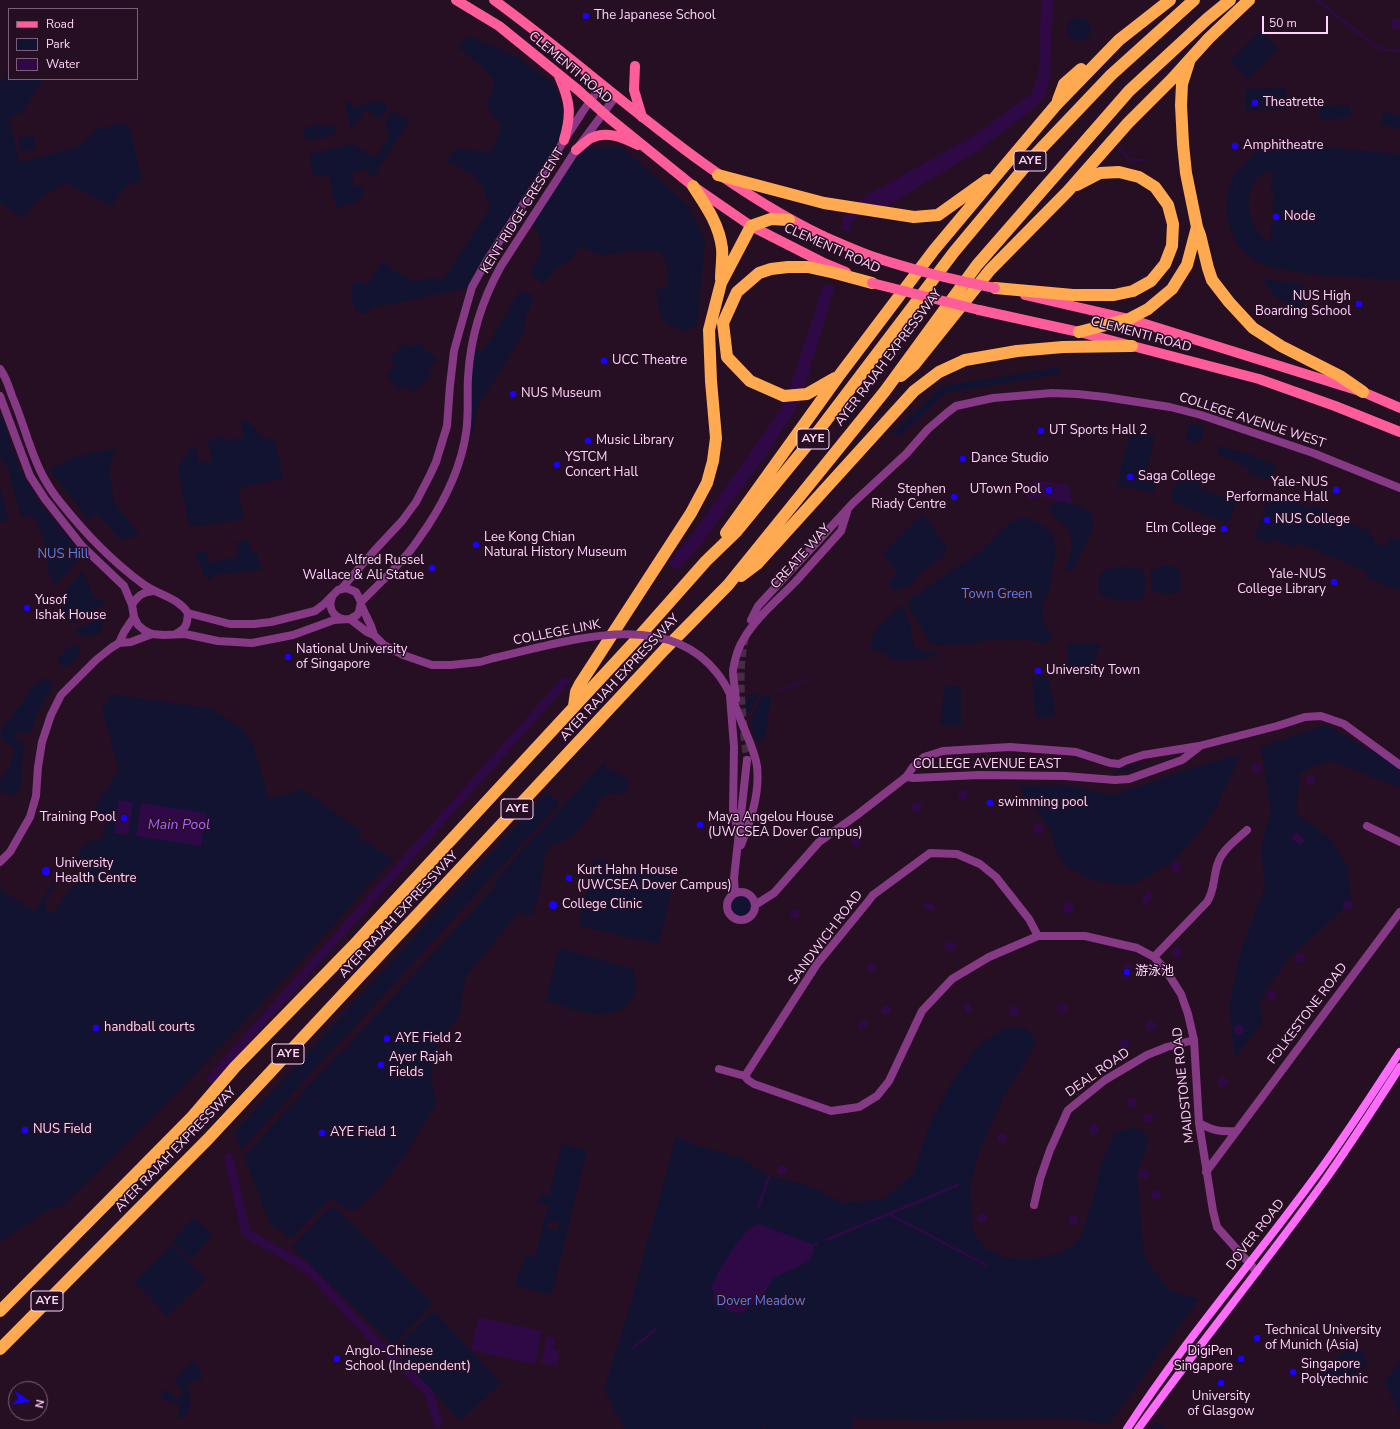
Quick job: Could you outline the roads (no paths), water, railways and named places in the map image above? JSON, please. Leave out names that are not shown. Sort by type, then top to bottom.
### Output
[{"type":"highway","points":[[706,561],[838,377],[934,250],[1056,105],[1064,84],[1106,44],[1120,40],[1170,0]]},
{"type":"highway","name":"AYER RAJAH EXPRESSWAY","points":[[0,1311],[192,1117],[235,1067],[352,947],[636,640],[706,561],[736,532],[813,438],[954,252],[1034,156],[1111,75],[1194,0]]},
{"type":"highway","name":"AYER RAJAH EXPRESSWAY","points":[[0,1349],[208,1139],[665,649],[728,585],[885,391],[977,266],[1129,92],[1207,19],[1230,0]]},
{"type":"highway","points":[[885,391],[914,365],[990,270],[1068,191],[1128,123],[1209,38],[1249,0]]},
{"type":"highway","points":[[1190,59],[1182,84],[1181,105],[1184,159],[1197,227],[1212,280],[1229,302],[1253,328],[1281,346],[1340,376],[1363,392]]},
{"type":"highway","points":[[718,175],[824,203],[914,217],[938,215],[1000,170]]},
{"type":"highway","points":[[995,288],[1073,295],[1114,295],[1133,291],[1151,281],[1164,264],[1172,246],[1173,224],[1168,205],[1156,187],[1139,177],[1120,172],[1100,173],[1068,191]]},
{"type":"highway","points":[[574,706],[576,692],[580,684],[683,525],[707,483],[713,461],[716,438],[711,381],[709,330],[721,283],[722,249],[719,231],[711,213],[693,186]]},
{"type":"highway","points":[[721,283],[751,226],[771,219],[790,220]]},
{"type":"highway","points":[[1079,332],[1129,319],[1148,309],[1172,288],[1187,265],[1197,227]]},
{"type":"highway","points":[[838,377],[807,394],[784,396],[750,381],[727,357],[723,323],[737,292],[759,273],[771,269],[808,267],[872,283]]},
{"type":"highway","points":[[728,585],[757,564],[914,391],[939,372],[965,360],[1017,351],[1063,347],[1132,346]]},
{"type":"main road","name":"CLEMENTI ROAD","points":[[456,0],[499,26],[693,186],[751,226],[822,262],[872,283],[979,310],[1079,332],[1259,379],[1335,406],[1400,432]]},
{"type":"main road","name":"CLEMENTI ROAD","points":[[494,0],[718,175],[790,220],[823,236],[871,256],[949,278],[1129,319],[1363,392],[1400,408]]},
{"type":"main road","points":[[635,66],[634,90],[642,117]]},
{"type":"main road","points":[[558,74],[569,102],[569,118],[564,140]]},
{"type":"main road","points":[[576,150],[591,138],[602,135],[613,135],[649,149]]},
{"type":"street","name":"KENT RIDGE CRESCENT","points":[[0,369],[20,415],[32,451],[44,479],[61,503],[87,534],[132,575],[154,591],[183,606],[188,613],[230,624],[271,622],[315,611],[338,591],[402,521],[418,498],[436,462],[447,426],[454,351],[472,287],[486,262],[564,140],[602,85]]},
{"type":"street","name":"KENT RIDGE CRESCENT","points":[[346,619],[357,615],[362,606],[414,546],[440,506],[456,475],[467,431],[468,377],[471,350],[477,322],[491,284],[508,254],[576,150],[616,96]]},
{"type":"street","points":[[504,234],[508,240],[516,243]]},
{"type":"street","points":[[497,245],[504,247],[508,254]]},
{"type":"street","points":[[472,287],[491,284]]},
{"type":"street","name":"COLLEGE AVENUE WEST","points":[[848,510],[859,497],[906,454],[928,429],[952,408],[993,398],[1052,393],[1143,402],[1202,415],[1323,456],[1400,488]]},
{"type":"street","points":[[0,396],[30,476],[45,499],[82,546],[124,586],[138,625],[152,634],[164,635],[176,633],[183,630],[187,623],[188,613]]},
{"type":"street","name":"CREATE WAY","points":[[744,728],[735,695],[733,672],[736,654],[742,641],[753,626],[841,531],[848,510]]},
{"type":"street","name":"CREATE WAY","points":[[751,620],[758,606],[848,510]]},
{"type":"street","points":[[346,619],[335,616],[330,609],[330,600],[338,591],[350,589],[356,592],[362,606]]},
{"type":"street","points":[[132,605],[137,597],[145,592],[154,591]]},
{"type":"street","name":"COLLEGE LINK","points":[[362,606],[374,635]]},
{"type":"street","points":[[0,862],[10,852],[30,817],[36,796],[38,767],[42,742],[51,715],[62,695],[96,660],[119,643],[134,617]]},
{"type":"street","points":[[176,633],[193,635],[218,641],[252,643],[293,635],[334,620],[346,619]]},
{"type":"street","name":"COLLEGE LINK","points":[[346,619],[374,635],[384,645],[403,656],[432,665],[451,666],[480,662],[588,637],[627,633],[655,636],[672,641],[692,650],[716,672],[724,683],[752,747],[757,766],[757,786],[751,821],[737,855]]},
{"type":"street","points":[[119,643],[131,642],[152,634]]},
{"type":"street","name":"COLLEGE LINK","points":[[730,695],[734,747],[734,816],[739,836]]},
{"type":"street","name":"COLLEGE AVENUE EAST","points":[[906,777],[913,767],[924,757],[943,751],[1010,747],[1076,752],[1110,763],[1119,764],[1143,755],[1199,746],[1277,726],[1305,717],[1321,716],[1344,724],[1400,765]]},
{"type":"street","name":"COLLEGE AVENUE EAST","points":[[906,777],[979,775],[1065,776],[1115,780],[1129,778],[1182,760],[1199,746]]},
{"type":"street","points":[[735,893],[734,878],[747,760]]},
{"type":"street","points":[[755,905],[774,893],[808,852],[819,842],[906,777]]},
{"type":"street","points":[[1367,826],[1400,842]]},
{"type":"street","points":[[1154,957],[1207,902],[1213,888],[1218,861],[1227,849],[1247,830]]},
{"type":"street","name":"SANDWICH ROAD","points":[[745,1076],[817,964],[873,895],[930,853],[957,854],[980,864],[996,877],[1029,919],[1038,936]]},
{"type":"street","points":[[744,892],[752,897],[755,905],[754,913],[748,919],[741,921],[734,919],[728,913],[727,904],[731,896],[735,893],[744,892]]},
{"type":"street","name":"FOLKESTONE ROAD","points":[[1206,1172],[1400,912]]},
{"type":"street","name":"MAIDSTONE ROAD","points":[[719,1069],[745,1076],[754,1084],[831,1111],[859,1107],[877,1096],[889,1081],[922,1011],[952,979],[989,957],[1038,936],[1085,936],[1137,948],[1154,957],[1165,969],[1180,994],[1188,1014],[1194,1040],[1199,1123],[1206,1172],[1217,1227],[1257,1272]]},
{"type":"street","name":"DEAL ROAD","points":[[1034,1205],[1040,1179],[1050,1150],[1068,1110],[1105,1080],[1147,1055],[1167,1047],[1194,1040]]},
{"type":"street","name":"DOVER ROAD","points":[[1127,1429],[1167,1371],[1342,1140],[1400,1052]]},
{"type":"street","name":"DOVER ROAD","points":[[1138,1429],[1257,1272],[1345,1152],[1400,1067]]},
{"type":"street","points":[[1199,1123],[1211,1130],[1236,1131]]},
{"type":"water","points":[[1041,0],[1053,0],[1050,75],[1046,95],[1034,108],[979,150],[884,208],[853,219],[836,283],[800,402],[765,457],[702,543],[677,571],[668,562],[691,536],[785,403],[845,213],[867,195],[970,138],[1032,93],[1039,70]]},
{"type":"water","points":[[1392,19],[1400,19],[1400,30],[1392,29]]},
{"type":"water","name":"UTown Pool","points":[[1037,480],[1069,486],[1072,503],[1041,496],[1033,499],[1028,498],[1028,492],[1031,484]]},
{"type":"water","points":[[809,678],[809,680],[780,692],[779,690]]},
{"type":"water","points":[[1255,763],[1259,763],[1261,764],[1261,772],[1255,773],[1252,770],[1252,766]]},
{"type":"water","points":[[1309,775],[1313,775],[1315,776],[1315,784],[1309,785],[1306,782],[1306,778]]},
{"type":"water","points":[[961,790],[965,790],[967,791],[967,799],[961,800],[958,797],[958,793]]},
{"type":"water","name":"Training Pool","points":[[119,800],[133,802],[128,835],[114,833]]},
{"type":"water","points":[[915,802],[919,802],[921,803],[921,811],[915,812],[912,809],[912,805]]},
{"type":"water","name":"Main Pool","points":[[141,803],[206,813],[201,846],[136,836]]},
{"type":"water","points":[[1037,824],[1041,824],[1043,825],[1043,833],[1037,834],[1034,831],[1034,827]]},
{"type":"water","points":[[1296,832],[1305,840],[1300,845],[1291,838]]},
{"type":"water","points":[[854,837],[858,837],[860,838],[860,846],[854,847],[851,844],[851,840]]},
{"type":"water","points":[[1174,862],[1178,862],[1180,863],[1180,871],[1174,872],[1171,869],[1171,865]]},
{"type":"water","points":[[1149,890],[1154,895],[1146,905],[1141,901]]},
{"type":"water","points":[[1346,900],[1350,900],[1352,901],[1352,909],[1346,910],[1343,907],[1343,903]]},
{"type":"water","points":[[927,901],[935,906],[933,911],[923,907]]},
{"type":"water","points":[[1065,902],[1074,904],[1072,913],[1062,912]]},
{"type":"water","points":[[793,909],[797,909],[799,910],[799,918],[793,919],[790,916],[790,912]]},
{"type":"water","points":[[948,941],[957,945],[954,952],[944,947]]},
{"type":"water","points":[[1175,947],[1179,947],[1181,948],[1181,956],[1175,957],[1172,954],[1172,950]]},
{"type":"water","points":[[1298,953],[1302,953],[1304,954],[1304,962],[1298,963],[1295,960],[1295,956]]},
{"type":"water","points":[[871,963],[876,968],[871,973],[866,968]]},
{"type":"water","name":"游泳池","points":[[1124,963],[1133,965],[1129,980],[1121,978]]},
{"type":"water","points":[[1270,990],[1274,990],[1276,991],[1276,999],[1270,1000],[1267,997],[1267,993]]},
{"type":"water","points":[[968,1002],[973,1010],[968,1014],[962,1005]]},
{"type":"water","points":[[1060,1003],[1064,1003],[1066,1004],[1066,1012],[1060,1013],[1057,1010],[1057,1006]]},
{"type":"water","points":[[884,1005],[888,1005],[890,1006],[890,1014],[884,1015],[881,1012],[881,1008]]},
{"type":"water","points":[[1012,1006],[1016,1006],[1018,1007],[1018,1015],[1012,1016],[1009,1013],[1009,1009]]},
{"type":"water","points":[[865,1019],[869,1024],[861,1031],[857,1025]]},
{"type":"water","points":[[1149,1021],[1153,1021],[1155,1022],[1155,1030],[1149,1031],[1146,1028],[1146,1024]]},
{"type":"water","points":[[1237,1025],[1241,1025],[1243,1026],[1243,1034],[1237,1035],[1234,1032],[1234,1028]]},
{"type":"water","points":[[1122,1039],[1126,1039],[1128,1040],[1128,1048],[1122,1049],[1119,1046],[1119,1042]]},
{"type":"water","points":[[1221,1077],[1225,1077],[1227,1078],[1227,1086],[1221,1087],[1218,1084],[1218,1080]]},
{"type":"water","points":[[1130,1098],[1134,1098],[1136,1099],[1136,1107],[1130,1108],[1127,1105],[1127,1101]]},
{"type":"water","points":[[1146,1113],[1150,1113],[1152,1114],[1152,1122],[1146,1123],[1143,1120],[1143,1116]]},
{"type":"water","points":[[1092,1124],[1096,1124],[1098,1125],[1098,1133],[1092,1134],[1089,1131],[1089,1127]]},
{"type":"water","points":[[1000,1133],[1004,1133],[1006,1134],[1006,1142],[1000,1143],[997,1140],[997,1136]]},
{"type":"water","points":[[780,1165],[784,1165],[786,1166],[786,1174],[780,1175],[777,1172],[777,1168]]},
{"type":"water","points":[[1142,1169],[1146,1169],[1148,1170],[1148,1178],[1142,1179],[1139,1176],[1139,1172]]},
{"type":"water","points":[[1154,1190],[1158,1190],[1160,1191],[1160,1199],[1154,1200],[1151,1197],[1151,1193]]},
{"type":"water","points":[[980,1213],[984,1213],[986,1214],[986,1222],[980,1223],[977,1220],[977,1216]]},
{"type":"water","points":[[1071,1215],[1075,1215],[1077,1216],[1077,1224],[1071,1225],[1068,1222],[1068,1218]]},
{"type":"water","points":[[758,1224],[814,1245],[814,1251],[809,1260],[805,1263],[779,1276],[773,1277],[762,1296],[750,1307],[740,1313],[731,1312],[714,1301],[714,1292],[711,1287],[741,1237],[752,1227]]},
{"type":"water","points":[[478,1317],[542,1331],[535,1365],[471,1350]]},
{"type":"water","points":[[547,1337],[556,1339],[553,1350],[560,1351],[557,1366],[541,1363]]},
{"type":"waterway","points":[[1317,0],[1374,45],[1384,50],[1400,51]]},
{"type":"waterway","points":[[1117,145],[1130,160],[1144,160]]},
{"type":"waterway","points":[[211,1079],[565,681]]},
{"type":"waterway","points":[[229,1158],[246,1233],[307,1268],[373,1339],[429,1393],[438,1423]]},
{"type":"waterway","points":[[758,1208],[769,1176]]},
{"type":"waterway","points":[[826,1240],[958,1185]]},
{"type":"waterway","points":[[891,1215],[986,1265]]},
{"type":"waterway","points":[[633,1348],[656,1329]]},
{"type":"tunnel","points":[[745,637],[741,667],[741,698],[747,760]]},
{"type":"place","name":"The Japanese School","points":[[586,16]]},
{"type":"place","name":"Theatrette","points":[[1255,103]]},
{"type":"place","name":"Amphitheatre","points":[[1235,146]]},
{"type":"place","name":"Node","points":[[1276,217]]},
{"type":"place","name":"NUS High Boarding School","points":[[1359,304]]},
{"type":"place","name":"UCC Theatre","points":[[604,361]]},
{"type":"place","name":"NUS Museum","points":[[513,394]]},
{"type":"place","name":"UT Sports Hall 2","points":[[1041,431]]},
{"type":"place","name":"Music Library","points":[[588,441]]},
{"type":"place","name":"Dance Studio","points":[[963,459]]},
{"type":"place","name":"YSTCM Concert Hall","points":[[557,465]]},
{"type":"place","name":"Saga College","points":[[1130,477]]},
{"type":"place","name":"UTown Pool","points":[[1049,490]]},
{"type":"place","name":"Yale-NUS Performance Hall","points":[[1336,490]]},
{"type":"place","name":"Stephen Riady Centre","points":[[954,497]]},
{"type":"place","name":"NUS College","points":[[1267,520]]},
{"type":"place","name":"Elm College","points":[[1224,529]]},
{"type":"place","name":"Lee Kong Chian Natural History Museum","points":[[476,545]]},
{"type":"place","name":"Alfred Russel Wallace & Ali Statue","points":[[432,568]]},
{"type":"place","name":"Yale-NUS College Library","points":[[1334,582]]},
{"type":"place","name":"Yusof Ishak House","points":[[27,608]]},
{"type":"place","name":"National University of Singapore","points":[[288,657]]},
{"type":"place","name":"University Town","points":[[1038,671]]},
{"type":"place","name":"swimming pool","points":[[990,803]]},
{"type":"place","name":"Training Pool","points":[[124,818]]},
{"type":"place","name":"Maya Angelou House (UWCSEA Dover Campus)","points":[[700,825]]},
{"type":"place","name":"University Health Centre","points":[[46,871]]},
{"type":"place","name":"Kurt Hahn House (UWCSEA Dover Campus)","points":[[569,878]]},
{"type":"place","name":"College Clinic","points":[[553,905]]},
{"type":"place","name":"游泳池","points":[[1127,972]]},
{"type":"place","name":"handball courts","points":[[96,1028]]},
{"type":"place","name":"AYE Field 2","points":[[387,1039]]},
{"type":"place","name":"Ayer Rajah Fields","points":[[381,1065]]},
{"type":"place","name":"NUS Field","points":[[25,1130]]},
{"type":"place","name":"AYE Field 1","points":[[322,1133]]},
{"type":"place","name":"Technical University of Munich (Asia)","points":[[1257,1338]]},
{"type":"place","name":"Anglo-Chinese School (Independent)","points":[[337,1359]]},
{"type":"place","name":"DigiPen Singapore","points":[[1241,1359]]},
{"type":"place","name":"Singapore Polytechnic","points":[[1293,1372]]},
{"type":"place","name":"University of Glasgow","points":[[1221,1383]]},
{"type":"park label","name":"NUS Hill","points":[[63,555]]},
{"type":"park label","name":"Town Green","points":[[997,595]]},
{"type":"park label","name":"Dover Meadow","points":[[761,1302]]}]
